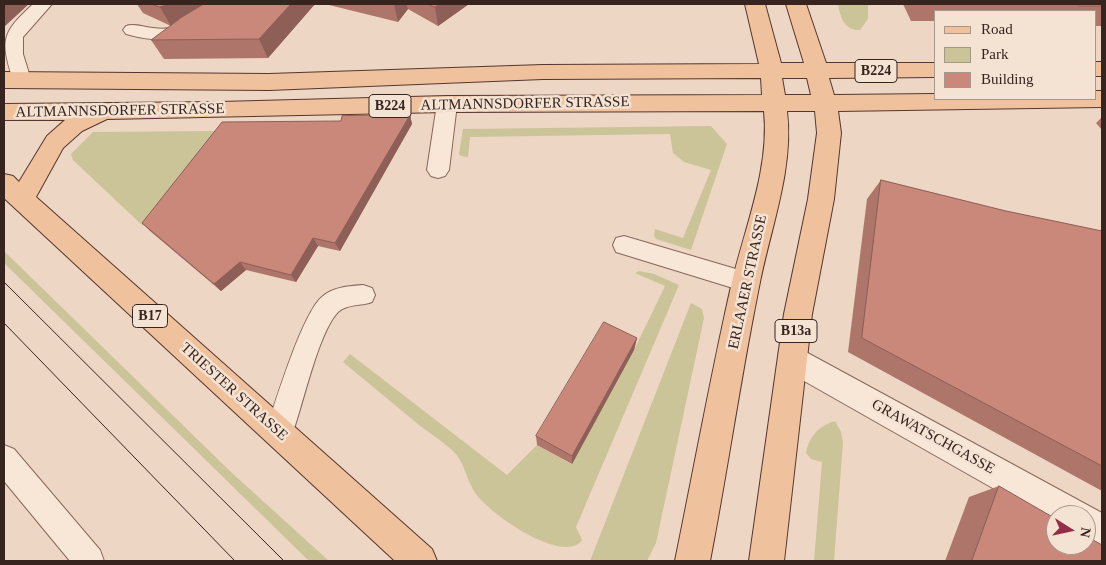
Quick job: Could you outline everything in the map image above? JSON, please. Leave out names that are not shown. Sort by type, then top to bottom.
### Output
[{"type":"main road","name":"ERLAAER STRASSE","points":[[755,4],[797,87],[829,133],[822,190],[798,314],[767,561]]},
{"type":"main road","name":"ERLAAER STRASSE","points":[[693,561],[746,282],[775,159],[778,132],[797,87],[796,4]]},
{"type":"main road","name":"ALTMANNSDORFER STRASSE","points":[[4,112],[105,112],[447,104],[797,87],[934,70]]},
{"type":"main road","name":"ALTMANNSDORFER STRASSE","points":[[13,80],[269,82],[543,72],[797,87],[934,92]]},
{"type":"main road","points":[[13,191],[64,133],[74,126],[105,112]]},
{"type":"main road","name":"TRIESTER STRASSE","points":[[13,191],[420,561]]},
{"type":"street","name":"GRAWATSCHGASSE","points":[[793,359],[1055,505]]},
{"type":"lane","points":[[13,80],[13,40],[21,25],[43,4]]},
{"type":"lane","points":[[132,30],[158,36],[176,36],[194,29],[227,4]]},
{"type":"lane","points":[[438,170],[447,104]]},
{"type":"lane","points":[[624,245],[746,282]]},
{"type":"lane","points":[[279,433],[312,336],[322,315],[331,304],[345,298],[363,295]]},
{"type":"lane","points":[[4,459],[90,561]]},
{"type":"green space","points":[[838,4],[868,4],[868,19],[860,30],[850,28],[844,22]]},
{"type":"green space","points":[[711,126],[727,144],[691,250],[656,239],[654,236],[655,229],[683,238],[711,170],[684,162],[673,153],[670,134],[470,137],[468,157],[459,154],[463,129]]},
{"type":"green space","points":[[217,131],[143,226],[73,160],[71,154],[93,132]]},
{"type":"green space","points":[[4,251],[232,473],[329,561],[309,561],[4,263]]},
{"type":"green space","points":[[639,271],[654,274],[679,285],[576,527],[582,540],[573,546],[561,547],[545,542],[529,535],[497,514],[476,494],[455,453],[343,362],[350,354],[507,475],[537,445],[571,464],[634,350],[665,286],[635,273]]},
{"type":"green space","points":[[691,303],[702,309],[704,318],[656,543],[647,561],[590,561]]},
{"type":"green space","points":[[835,421],[841,432],[843,442],[834,561],[814,561],[822,462],[811,459],[806,453],[812,437],[824,426]]},
{"type":"building","points":[[152,4],[168,4],[160,7]]},
{"type":"building","points":[[204,4],[291,4],[259,39],[151,40],[182,17]]},
{"type":"building","points":[[428,4],[440,4],[435,7]]},
{"type":"building","points":[[1077,4],[1102,4],[1102,6],[1079,6]]},
{"type":"building","points":[[410,115],[335,243],[313,238],[291,275],[240,262],[214,284],[142,223],[222,122],[341,121],[342,116]]},
{"type":"building","points":[[881,180],[1006,211],[1102,231],[1102,466],[862,338]]},
{"type":"building","points":[[604,322],[637,338],[572,456],[536,436]]},
{"type":"building","points":[[999,486],[1046,513],[1046,555],[1096,555],[1096,542],[1102,545],[1102,561],[972,561]]},
{"type":"tram line","points":[[4,282],[284,561]]},
{"type":"tram line","points":[[4,323],[235,561]]}]
